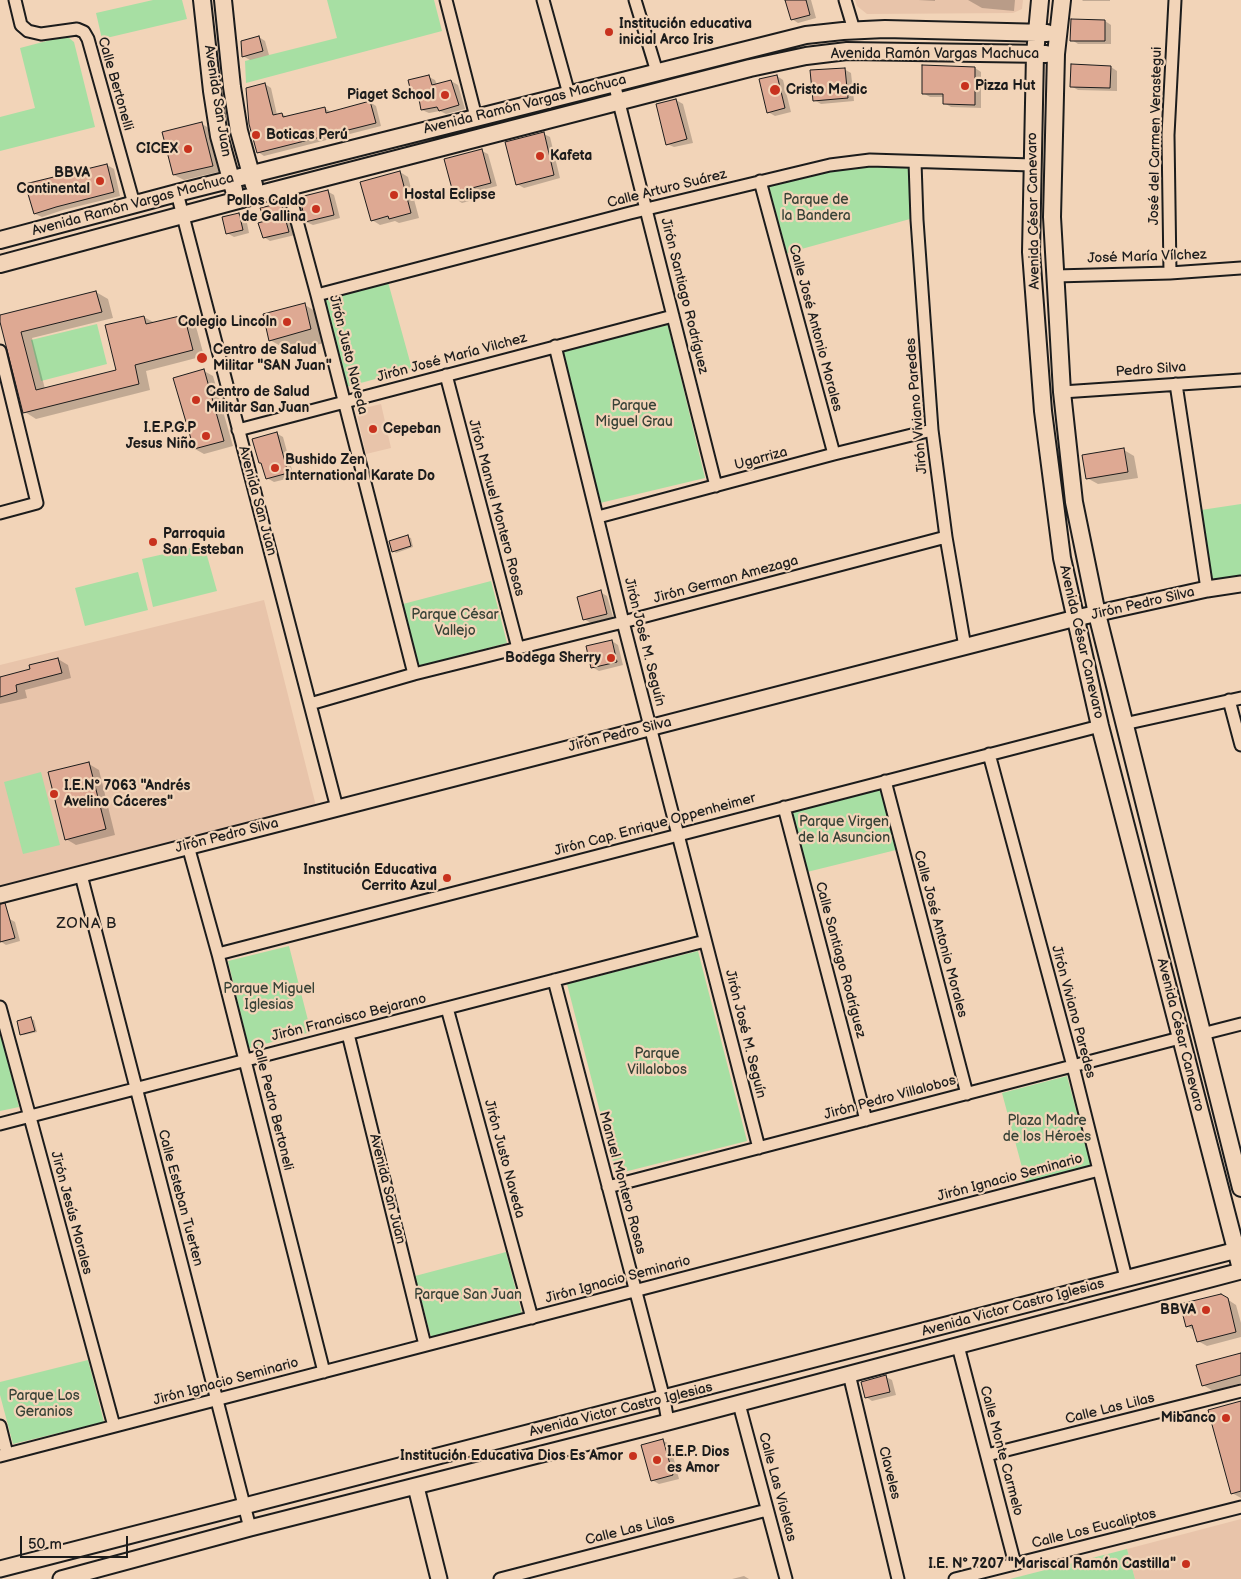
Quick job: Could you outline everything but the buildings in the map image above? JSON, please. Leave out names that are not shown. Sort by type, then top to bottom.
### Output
[{"type":"main road","name":"Avenida San Juan","points":[[202,0],[219,136],[237,201]]},
{"type":"main road","name":"Avenida San Juan","points":[[223,0],[232,87],[238,122],[257,195]]},
{"type":"main road","name":"Avenida César Canevaro","points":[[1040,0],[1035,54],[1031,252],[1043,411],[1062,558],[1100,726],[1180,1038],[1238,1250],[1241,1270]]},
{"type":"main road","name":"Avenida César Canevaro","points":[[1062,0],[1056,54],[1052,217],[1062,392],[1074,502],[1097,614],[1241,1188]]},
{"type":"main road","name":"Avenida Ramón Vargas Machuca","points":[[0,240],[231,179],[806,35],[885,29],[1059,33]]},
{"type":"main road","name":"Avenida Ramón Vargas Machuca","points":[[0,264],[257,195],[750,68],[806,56],[847,51],[1056,54]]},
{"type":"street","name":"Calle Bertonelli","points":[[15,0],[21,25],[28,32],[41,34],[77,29],[84,32],[88,39],[134,204]]},
{"type":"street","points":[[446,0],[476,117]]},
{"type":"street","points":[[543,0],[569,94]]},
{"type":"street","points":[[636,0],[657,72]]},
{"type":"street","points":[[845,0],[854,30]]},
{"type":"street","name":"José del Carmen Verastegui","points":[[1170,273],[1168,135],[1175,0]]},
{"type":"street","name":"Jirón Santiago Rodríguez","points":[[614,83],[716,486]]},
{"type":"street","name":"Calle Arturo Suárez","points":[[317,295],[646,209],[760,181],[849,162],[870,160],[1032,165]]},
{"type":"street","name":"Jirón Viviano Paredes","points":[[915,162],[917,220],[932,430],[946,537],[965,647]]},
{"type":"street","name":"Calle José Antonio Morales","points":[[760,181],[834,454]]},
{"type":"street","name":"Jirón Justo Naveda","points":[[288,188],[414,674]]},
{"type":"street","name":"Avenida San Juan","points":[[177,193],[337,808]]},
{"type":"street","name":"José María Vílchez","points":[[1055,276],[1170,273],[1241,268]]},
{"type":"street","name":"Jirón José María Vilchez","points":[[238,430],[673,316]]},
{"type":"street","name":"Jirón José M. Seguín","points":[[555,346],[623,622],[759,1148]]},
{"type":"street","points":[[0,351],[37,502],[0,513]]},
{"type":"street","name":"Jirón Manuel Montero Rosas","points":[[446,374],[518,648]]},
{"type":"street","name":"Pedro Silva","points":[[1062,392],[1241,380]]},
{"type":"street","points":[[1176,384],[1207,589]]},
{"type":"street","name":"Ugarriza","points":[[598,517],[932,430]]},
{"type":"street","name":"Jirón German Amezaga","points":[[310,704],[414,674],[623,622],[946,537]]},
{"type":"street","name":"Jirón Pedro Silva","points":[[0,895],[1076,618],[1207,589],[1241,584]]},
{"type":"street","points":[[1124,724],[1235,699],[1241,745]]},
{"type":"street","name":"Jirón Cap. Enrique Oppenheimer","points":[[218,954],[1100,726]]},
{"type":"street","name":"Jirón Viviano Paredes","points":[[989,754],[1073,1066],[1126,1278]]},
{"type":"street","name":"Calle José Antonio Morales","points":[[885,781],[967,1094]]},
{"type":"street","name":"Calle Santiago Rodríguez","points":[[784,807],[866,1120]]},
{"type":"street","name":"Calle Pedro Bertoneli","points":[[188,846],[218,954],[324,1372]]},
{"type":"street","name":"Calle Esteban Tuerten","points":[[81,875],[250,1528]]},
{"type":"street","name":"Jirón Francisco Bejarano","points":[[0,1124],[706,941]]},
{"type":"street","name":"Manuel Montero Rosas","points":[[554,980],[664,1399],[668,1422]]},
{"type":"street","name":"Jirón Jesús Morales","points":[[0,1008],[114,1426]]},
{"type":"street","name":"Jirón Justo Naveda","points":[[447,1008],[532,1318]]},
{"type":"street","points":[[1202,1034],[1241,1024]]},
{"type":"street","name":"Avenida San Juan","points":[[348,1034],[425,1345]]},
{"type":"street","name":"Jirón Pedro Villalobos","points":[[608,1187],[1180,1038]]},
{"type":"street","name":"Jirón Ignacio Seminario","points":[[3,1455],[1099,1170]]},
{"type":"street","name":"Avenida Victor Castro Iglesias","points":[[0,1569],[1238,1250]]},
{"type":"street","name":"Avenida Victor Castro Iglesias","points":[[61,1579],[250,1528],[739,1404],[1241,1270]]},
{"type":"street","name":"Calle Monte Carmelo","points":[[958,1346],[1014,1564]]},
{"type":"street","name":"Claveles","points":[[849,1374],[898,1579]]},
{"type":"street","name":"Calle Las Lilas","points":[[986,1455],[1241,1391]]},
{"type":"street","name":"Calle Las Violetas","points":[[739,1404],[786,1579]]},
{"type":"street","points":[[0,1426],[3,1455]]},
{"type":"street","points":[[416,1487],[439,1579]]},
{"type":"street","name":"Calle Los Eucaliptos","points":[[955,1579],[1241,1507]]},
{"type":"street","name":"Calle Las Lilas","points":[[500,1579],[767,1510]]},
{"type":"shaded area","points":[[855,0],[1023,0],[1022,9],[1013,13],[867,14],[857,6]]},
{"type":"shaded area","name":"Cepeban","points":[[381,404],[391,448],[366,454],[356,410]]},
{"type":"shaded area","points":[[264,600],[316,806],[0,886],[0,665]]},
{"type":"shaded area","name":"I.E. N° 7207 \"Mariscal Ramón Castilla\"","points":[[1241,1519],[1241,1579],[1135,1579],[1127,1549]]},
{"type":"green space","points":[[153,0],[182,0],[187,19],[102,39],[96,13]]},
{"type":"green space","points":[[327,0],[434,0],[442,31],[246,83],[245,61],[337,38]]},
{"type":"green space","points":[[62,37],[69,38],[74,42],[95,127],[0,151],[0,117],[35,108],[20,48]]},
{"type":"green space","name":"Parque de la Bandera","points":[[872,165],[911,168],[910,219],[787,253],[768,184],[828,168]]},
{"type":"green space","points":[[388,282],[412,369],[346,387],[323,299]]},
{"type":"green space","points":[[97,324],[107,364],[41,381],[31,340]]},
{"type":"green space","name":"Parque Miguel Grau","points":[[668,325],[705,478],[600,503],[562,351]]},
{"type":"green space","points":[[1241,504],[1241,575],[1211,580],[1201,510]]},
{"type":"green space","points":[[204,545],[217,591],[153,607],[142,559]]},
{"type":"green space","points":[[138,572],[148,610],[85,626],[75,588]]},
{"type":"green space","name":"Parque César Vallejo","points":[[491,581],[507,643],[419,666],[403,604]]},
{"type":"green space","points":[[41,772],[60,845],[23,854],[4,782]]},
{"type":"green space","name":"Parque Virgen de la Asuncion","points":[[881,788],[896,850],[807,872],[792,811]]},
{"type":"green space","name":"Parque Miguel Iglesias","points":[[289,946],[311,1032],[249,1048],[228,961]]},
{"type":"green space","name":"Parque Villalobos","points":[[698,951],[747,1141],[616,1174],[567,984]]},
{"type":"green space","points":[[0,1031],[19,1107],[0,1111]]},
{"type":"green space","name":"Plaza Madre de los Héroes","points":[[1067,1076],[1091,1166],[1026,1182],[1002,1093]]},
{"type":"green space","name":"Parque San Juan","points":[[506,1252],[522,1314],[431,1337],[415,1276]]},
{"type":"green space","name":"Parque Los Geranios","points":[[88,1360],[104,1422],[13,1444],[0,1395],[0,1382]]},
{"type":"green space","points":[[1127,1549],[1135,1579],[1010,1579]]},
{"type":"place","name":"Institución educativa inicial Arco Iris","points":[[609,32]]},
{"type":"place","name":"Pizza Hut","points":[[965,86]]},
{"type":"place","name":"Cristo Medic","points":[[775,90]]},
{"type":"place","name":"Piaget School","points":[[445,95]]},
{"type":"place","name":"Boticas Perú","points":[[256,135]]},
{"type":"place","name":"CICEX","points":[[188,149]]},
{"type":"place","name":"Kafeta","points":[[540,156]]},
{"type":"place","name":"BBVA Continental","points":[[100,181]]},
{"type":"place","name":"Hostal Eclipse","points":[[394,195]]},
{"type":"place","name":"Pollos Caldo de Gallina","points":[[316,209]]},
{"type":"place","name":"Colegio Lincoln","points":[[287,322]]},
{"type":"place","name":"Centro de Salud Militar \"SAN Juan\"","points":[[202,358]]},
{"type":"place","name":"Centro de Salud Militar San Juan","points":[[196,400]]},
{"type":"place","name":"Cepeban","points":[[373,429]]},
{"type":"place","name":"I.E.P.G.P Jesus Niño","points":[[206,436]]},
{"type":"place","name":"Bushido Zen International Karate Do","points":[[275,468]]},
{"type":"place","name":"Parroquia San Esteban","points":[[153,542]]},
{"type":"place","name":"Bodega Sherry","points":[[611,658]]},
{"type":"place","name":"I.E.N° 7063 \"Andrés Avelino Cáceres\"","points":[[54,794]]},
{"type":"place","name":"Institución Educativa Cerrito Azul","points":[[447,878]]},
{"type":"place","name":"BBVA","points":[[1206,1310]]},
{"type":"place","name":"Mibanco","points":[[1226,1418]]},
{"type":"place","name":"Institución Educativa Dios Es Amor","points":[[633,1456]]},
{"type":"place","name":"I.E.P. Dios es Amor","points":[[657,1460]]},
{"type":"place","name":"I.E. N° 7207 \"Mariscal Ramón Castilla\"","points":[[1186,1564]]},
{"type":"district","name":"ZONA B","points":[[87,924]]}]
